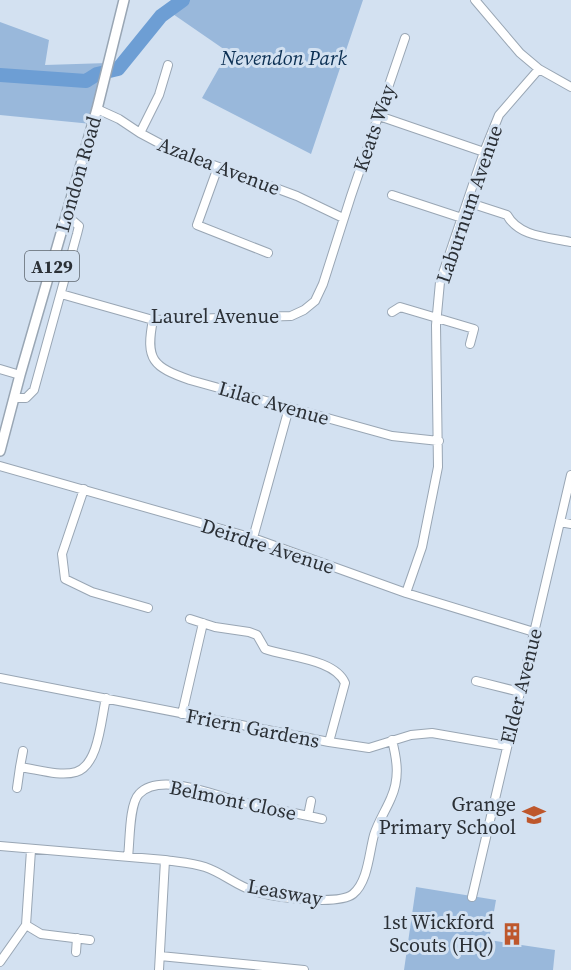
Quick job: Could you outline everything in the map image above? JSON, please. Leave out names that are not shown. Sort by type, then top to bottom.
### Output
[{"type":"main road","name":"London Road","points":[[0,451],[97,109],[124,0]]},
{"type":"street","points":[[475,0],[520,52],[539,69],[571,87]]},
{"type":"street","name":"Keats Way","points":[[343,218],[405,38]]},
{"type":"street","points":[[140,133],[159,95],[168,65]]},
{"type":"street","name":"Laburnum Avenue","points":[[406,593],[422,547],[438,467],[437,317],[440,282],[484,152],[499,115],[539,69]]},
{"type":"street","name":"Azalea Avenue","points":[[97,109],[119,119],[170,149],[297,196],[343,218]]},
{"type":"street","points":[[379,116],[484,152]]},
{"type":"street","points":[[218,167],[197,225],[268,253]]},
{"type":"street","points":[[392,195],[462,218]]},
{"type":"street","points":[[467,202],[507,214],[512,224],[525,232],[571,242]]},
{"type":"street","points":[[14,398],[27,398],[34,390],[78,226],[66,218]]},
{"type":"street","name":"Laurel Avenue","points":[[61,294],[153,320],[291,316],[304,310],[315,301],[323,284],[343,218]]},
{"type":"street","points":[[392,312],[400,308],[474,329],[470,344]]},
{"type":"street","name":"Lilac Avenue","points":[[153,320],[149,347],[153,359],[166,372],[392,436],[439,441]]},
{"type":"street","points":[[0,369],[20,375]]},
{"type":"street","points":[[253,538],[289,408]]},
{"type":"street","name":"Deirdre Avenue","points":[[0,466],[253,538],[406,593],[534,632]]},
{"type":"street","name":"Elder Avenue","points":[[472,897],[571,475]]},
{"type":"street","points":[[84,489],[62,554],[65,579],[92,592],[148,608]]},
{"type":"street","points":[[560,522],[571,524]]},
{"type":"street","points":[[190,619],[249,632],[257,635],[265,649],[331,668],[341,675],[345,683],[329,742]]},
{"type":"street","points":[[182,714],[203,623]]},
{"type":"street","name":"Friern Gardens","points":[[0,678],[369,748],[411,735],[432,733],[507,746]]},
{"type":"street","points":[[476,681],[520,692]]},
{"type":"street","points":[[20,767],[64,773],[77,772],[88,764],[94,752],[106,698]]},
{"type":"street","name":"Leasway","points":[[0,846],[165,860],[209,868],[256,892],[318,900],[346,898],[360,886],[375,832],[392,797],[398,762],[392,740]]},
{"type":"street","points":[[17,788],[22,751]]},
{"type":"street","name":"Belmont Close","points":[[128,857],[134,804],[138,795],[147,788],[161,784],[203,790],[237,801],[322,819]]},
{"type":"street","points":[[308,816],[311,801]]},
{"type":"street","points":[[0,962],[26,925],[31,850]]},
{"type":"street","points":[[159,970],[165,860]]},
{"type":"street","points":[[26,925],[41,934],[90,940]]},
{"type":"street","points":[[76,952],[77,938]]},
{"type":"street","points":[[160,956],[233,967],[298,968]]},
{"type":"green space","name":"Nevendon Park","points":[[187,0],[363,0],[311,154],[202,98],[228,52],[170,12]]},
{"type":"green space","points":[[0,22],[49,40],[45,65],[108,63],[92,124],[0,115]]},
{"type":"green space","points":[[416,887],[496,900],[489,940],[555,950],[553,970],[404,970]]},
{"type":"waterway","points":[[0,75],[86,81],[97,74],[118,69],[161,16],[183,0]]},
{"type":"place","name":"Grange Primary School","points":[[534,815]]},
{"type":"place","name":"1st Wickford Scouts (HQ)","points":[[512,934]]}]
